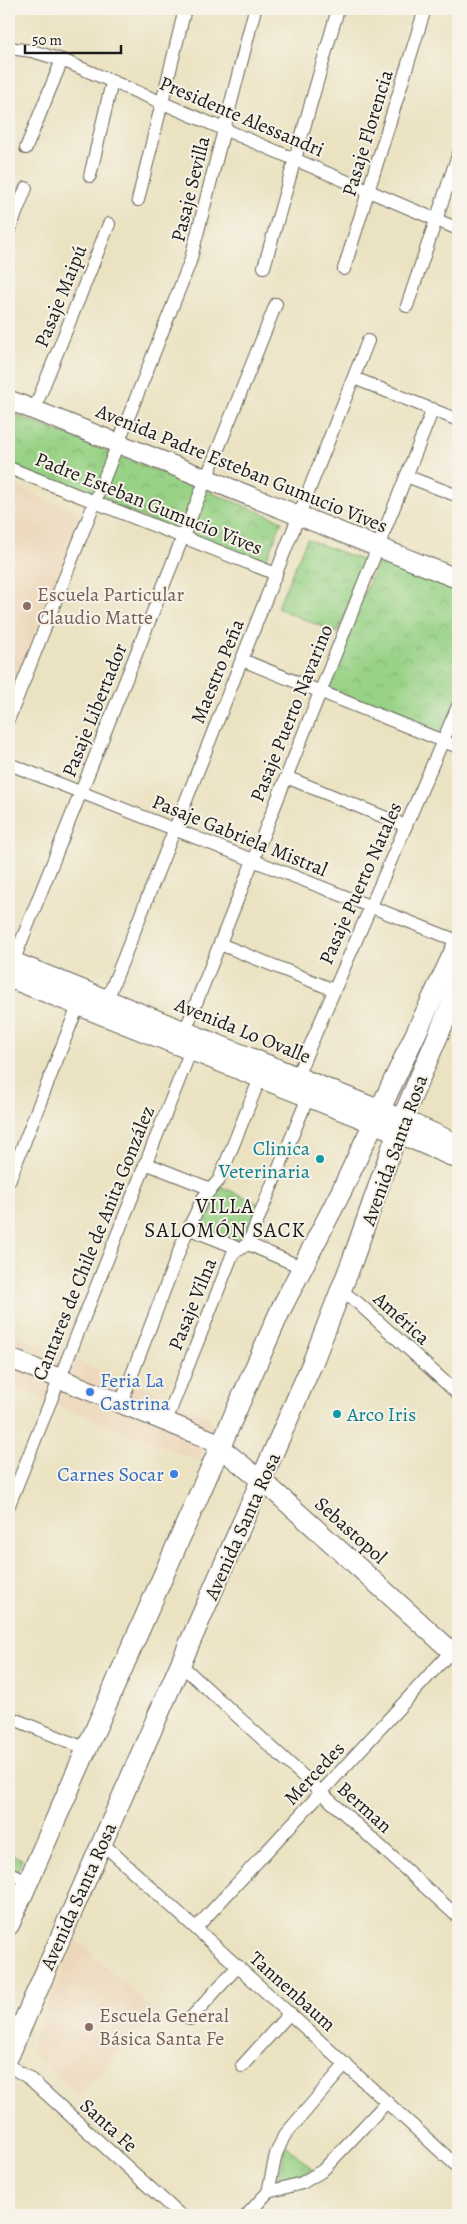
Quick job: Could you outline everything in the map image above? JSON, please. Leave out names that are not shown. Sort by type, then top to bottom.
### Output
[{"type":"main road","name":"Avenida Santa Rosa","points":[[9,1925],[87,1749],[218,1443],[301,1267],[342,1190],[436,994],[458,943]]},
{"type":"main road","name":"Avenida Santa Rosa","points":[[9,2055],[180,1664],[265,1476],[341,1291],[400,1126],[458,989]]},
{"type":"street","points":[[138,200],[185,9]]},
{"type":"street","name":"Pasaje Sevilla","points":[[9,718],[190,262],[255,9]]},
{"type":"street","points":[[264,267],[338,9]]},
{"type":"street","name":"Pasaje Florencia","points":[[344,269],[426,9]]},
{"type":"street","name":"Presidente Alessandri","points":[[9,48],[32,51],[62,60],[458,228]]},
{"type":"street","points":[[26,148],[62,60]]},
{"type":"street","points":[[90,176],[112,82]]},
{"type":"street","points":[[407,306],[458,155]]},
{"type":"street","points":[[9,231],[26,188]]},
{"type":"street","name":"Pasaje Maipú","points":[[34,410],[109,224]]},
{"type":"street","name":"Pasaje Libertador","points":[[10,967],[276,304]]},
{"type":"street","name":"Maestro Peña","points":[[104,1007],[368,341]]},
{"type":"street","points":[[354,378],[458,420]]},
{"type":"street","name":"Avenida Padre Esteban Gumucio Vives","points":[[9,400],[458,578]]},
{"type":"street","name":"Pasaje Puerto Navarino","points":[[185,1031],[432,409]]},
{"type":"street","name":"Padre Esteban Gumucio Vives","points":[[9,468],[276,574]]},
{"type":"street","points":[[406,476],[458,496]]},
{"type":"street","points":[[242,660],[458,747]]},
{"type":"street","name":"Pasaje Puerto Natales","points":[[297,1076],[458,706]]},
{"type":"street","name":"Pasaje Gabriela Mistral","points":[[9,764],[458,943]]},
{"type":"street","points":[[286,777],[406,826]]},
{"type":"street","points":[[220,944],[334,990]]},
{"type":"street","name":"Avenida Lo Ovalle","points":[[10,967],[78,1006],[104,1007],[185,1031],[297,1076],[376,1117]]},
{"type":"street","name":"Avenida Lo Ovalle","points":[[10,967],[104,1007],[191,1050],[308,1097],[458,1144]]},
{"type":"street","points":[[9,1180],[78,1006]]},
{"type":"street","name":"Cantares de Chile de Anita González","points":[[9,1505],[191,1050]]},
{"type":"street","points":[[121,1403],[186,1236],[203,1198],[219,1180],[260,1078]]},
{"type":"street","name":"Pasaje Vilna","points":[[166,1421],[233,1254],[244,1246],[308,1097]]},
{"type":"street","name":"Avenida Lo Ovalle","points":[[400,1126],[458,1159]]},
{"type":"street","points":[[145,1163],[211,1189]]},
{"type":"street","points":[[190,1229],[301,1267]]},
{"type":"street","name":"América","points":[[341,1291],[358,1303],[458,1394]]},
{"type":"street","name":"Sebastopol","points":[[9,1358],[218,1443],[265,1476],[457,1648]]},
{"type":"street","name":"Mercedes","points":[[196,1928],[457,1648]]},
{"type":"street","name":"Berman","points":[[180,1664],[458,1917]]},
{"type":"street","points":[[9,1717],[87,1749]]},
{"type":"street","name":"Tannenbaum","points":[[102,1843],[458,2167]]},
{"type":"street","points":[[9,1873],[28,1881]]},
{"type":"street","points":[[190,2019],[238,1966]]},
{"type":"street","points":[[242,2066],[290,2013]]},
{"type":"street","points":[[247,2215],[268,2192],[276,2154],[284,2136],[346,2064]]},
{"type":"street","name":"Santa Fe","points":[[9,2066],[29,2078],[180,2215]]},
{"type":"street","points":[[268,2192],[302,2183],[322,2171],[387,2102]]},
{"type":"shaded area","name":"Escuela Particular Claudio Matte","points":[[9,484],[83,514],[9,698]]},
{"type":"shaded area","name":"Feria La Castrina","points":[[9,1334],[171,1398],[209,1418],[214,1424],[199,1461],[9,1386]]},
{"type":"shaded area","name":"Escuela General Básica Santa Fe","points":[[76,1939],[155,2012],[79,2096],[33,2054],[32,2043]]},
{"type":"green space","points":[[9,412],[282,521],[264,566],[9,464]]},
{"type":"green space","points":[[307,539],[367,562],[337,633],[277,608]]},
{"type":"green space","points":[[379,558],[458,587],[458,696],[442,734],[328,692],[326,686]]},
{"type":"green space","points":[[222,1187],[260,1204],[250,1228],[242,1238],[230,1244],[195,1228],[209,1198]]},
{"type":"green space","points":[[9,1853],[22,1859],[17,1872],[9,1870]]},
{"type":"green space","points":[[286,2145],[313,2170],[280,2181],[278,2176]]},
{"type":"place","name":"Escuela Particular Claudio Matte","points":[[27,606]]},
{"type":"place","name":"Clinica Veterinaria","points":[[320,1159]]},
{"type":"place","name":"Feria La Castrina","points":[[90,1392]]},
{"type":"place","name":"Arco Iris","points":[[337,1414]]},
{"type":"place","name":"Carnes Socar","points":[[174,1474]]},
{"type":"place","name":"Escuela General Básica Santa Fe","points":[[89,2027]]},
{"type":"district","name":"VILLA SALOMÓN SACK","points":[[225,1218]]}]
